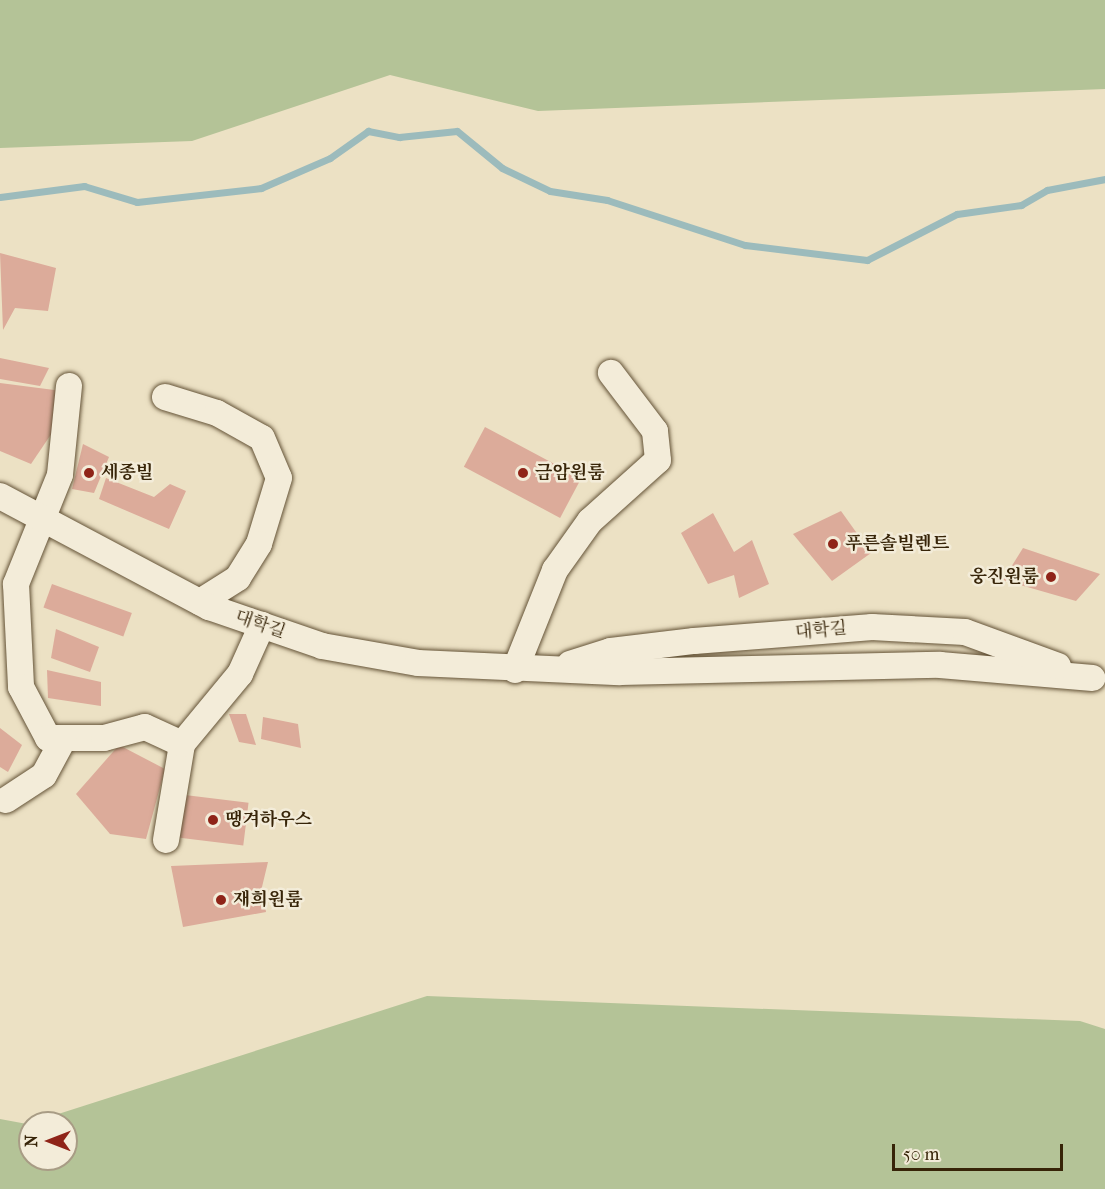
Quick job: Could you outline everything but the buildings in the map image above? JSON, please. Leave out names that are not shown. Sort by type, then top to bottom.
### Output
[{"type":"street","points":[[515,670],[555,570],[590,521],[658,460],[655,431],[611,373]]},
{"type":"street","points":[[69,386],[60,475],[16,584],[21,687],[48,738],[104,738],[144,727],[182,744]]},
{"type":"street","points":[[165,397],[218,413],[262,438],[279,478],[259,544],[238,578],[200,602]]},
{"type":"street","name":"대학길","points":[[0,496],[200,602],[322,646],[418,663],[546,671],[940,665],[1098,680]]},
{"type":"street","points":[[166,840],[182,744],[240,674],[262,625]]},
{"type":"street","name":"대학길","points":[[546,671],[611,651],[872,627],[965,632],[1098,680]]},
{"type":"street","points":[[6,800],[44,775],[64,738]]},
{"type":"green space","points":[[0,0],[1105,0],[1105,89],[538,111],[390,75],[192,141],[0,148]]},
{"type":"green space","points":[[427,996],[1080,1021],[1105,1029],[1105,1189],[0,1189],[0,1119],[18,1122],[18,1171],[78,1171],[78,1111],[68,1111]]},
{"type":"waterway","points":[[0,197],[84,186],[137,202],[261,188],[330,158],[368,131],[399,137],[457,131],[502,168],[550,191],[607,200],[745,245],[867,260],[957,214],[1021,205],[1047,190],[1105,179]]},
{"type":"place","name":"세종빌","points":[[89,473]]},
{"type":"place","name":"금암원룸","points":[[523,473]]},
{"type":"place","name":"푸른솔빌렌트","points":[[833,544]]},
{"type":"place","name":"웅진원룸","points":[[1051,577]]},
{"type":"place","name":"땡겨하우스","points":[[213,820]]},
{"type":"place","name":"재희원룸","points":[[221,900]]}]
